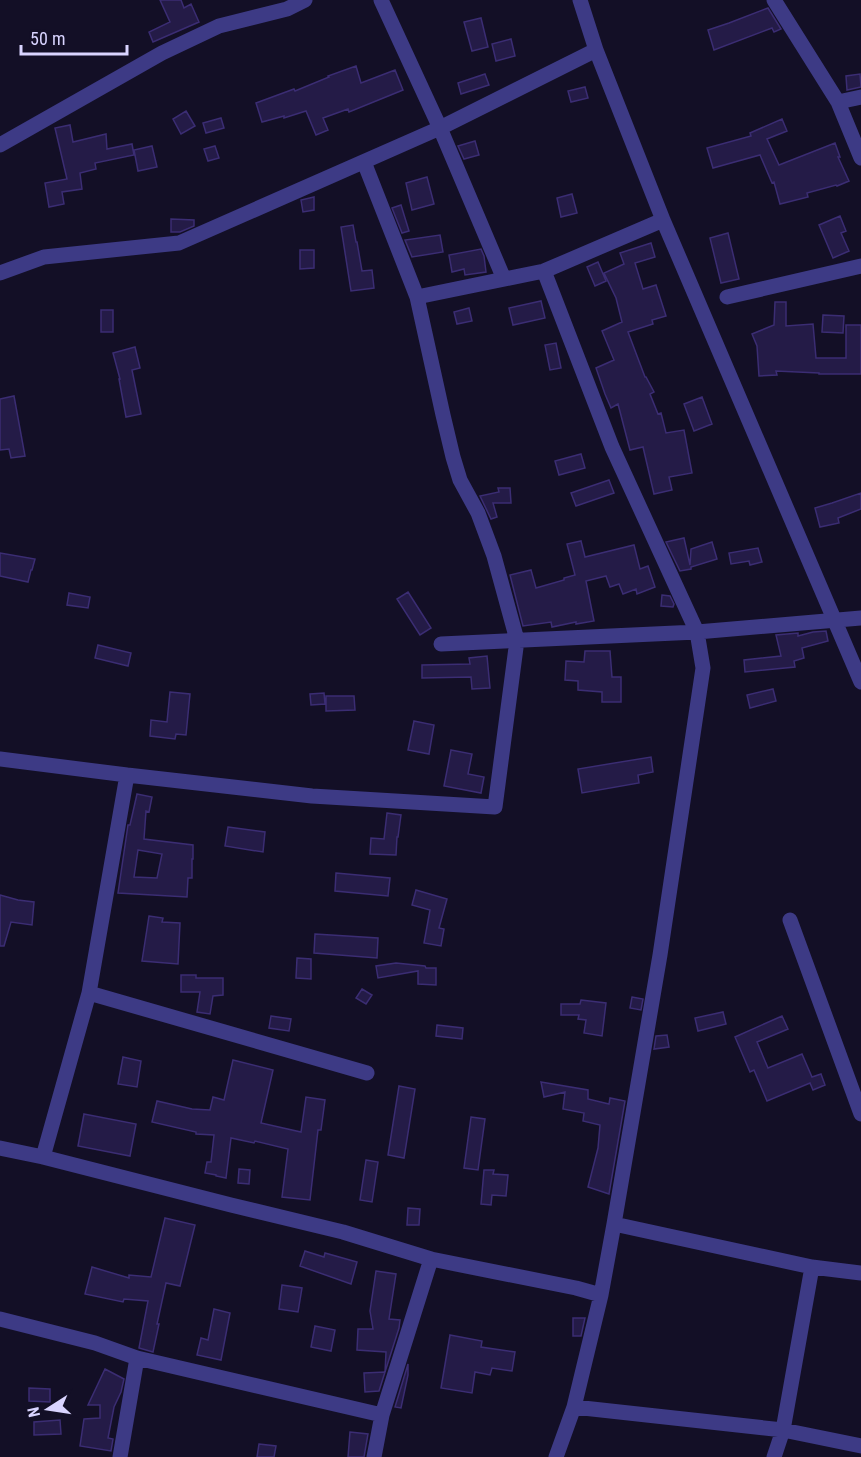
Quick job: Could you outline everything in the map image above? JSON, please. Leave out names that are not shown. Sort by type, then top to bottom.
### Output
[{"type":"street","points":[[0,145],[162,53],[219,26],[287,9],[305,0]]},
{"type":"street","points":[[381,0],[441,128],[504,279]]},
{"type":"street","points":[[580,0],[596,50],[663,220],[861,682]]},
{"type":"street","points":[[774,0],[838,102],[861,158]]},
{"type":"street","points":[[0,273],[44,257],[179,243],[441,128],[596,50]]},
{"type":"street","points":[[838,102],[861,97]]},
{"type":"street","points":[[0,759],[312,796],[495,807],[518,640],[494,556],[478,513],[460,480],[453,457],[417,297],[364,162]]},
{"type":"street","points":[[417,297],[544,271],[663,220]]},
{"type":"street","points":[[727,297],[861,266]]},
{"type":"street","points":[[544,271],[612,447],[697,632],[703,668],[660,955],[601,1294],[574,1407],[556,1457]]},
{"type":"street","points":[[441,644],[697,632],[861,618]]},
{"type":"street","points":[[43,1157],[89,993],[127,775]]},
{"type":"street","points":[[790,921],[861,1114]]},
{"type":"street","points":[[89,993],[367,1073]]},
{"type":"street","points":[[0,1148],[343,1232],[431,1259],[601,1294]]},
{"type":"street","points":[[614,1224],[812,1267],[861,1274]]},
{"type":"street","points":[[374,1457],[382,1415],[431,1259]]},
{"type":"street","points":[[774,1457],[783,1430],[812,1267]]},
{"type":"street","points":[[0,1319],[95,1343],[137,1358],[382,1415]]},
{"type":"street","points":[[120,1457],[137,1358]]},
{"type":"street","points":[[574,1407],[783,1430],[861,1446]]},
{"type":"building","points":[[160,0],[181,0],[184,8],[191,4],[199,22],[153,42],[149,32],[170,22]]},
{"type":"building","points":[[768,8],[781,29],[774,32],[772,28],[714,50],[708,30]]},
{"type":"building","points":[[481,18],[488,47],[472,51],[464,22]]},
{"type":"building","points":[[511,39],[515,56],[496,61],[492,44]]},
{"type":"building","points":[[356,66],[361,83],[395,70],[403,90],[349,112],[348,109],[323,118],[328,130],[316,135],[306,111],[262,122],[256,103],[294,89],[295,91]]},
{"type":"building","points":[[485,74],[489,85],[461,94],[458,83]]},
{"type":"building","points":[[860,74],[861,87],[847,90],[846,76]]},
{"type":"building","points":[[585,87],[588,98],[571,102],[568,91]]},
{"type":"building","points":[[186,111],[195,126],[181,134],[173,119]]},
{"type":"building","points":[[221,118],[224,128],[206,133],[203,123]]},
{"type":"building","points":[[782,119],[787,131],[767,139],[779,165],[835,143],[840,157],[838,157],[849,181],[807,193],[808,197],[780,204],[774,182],[772,183],[760,155],[713,168],[707,148],[751,136],[750,133]]},
{"type":"building","points":[[70,125],[73,142],[106,134],[107,149],[132,144],[134,155],[95,163],[96,169],[80,173],[82,189],[62,192],[64,204],[49,207],[45,183],[67,179],[55,128]]},
{"type":"building","points":[[475,141],[479,155],[464,159],[458,146]]},
{"type":"building","points":[[152,146],[157,167],[138,171],[134,150]]},
{"type":"building","points":[[215,146],[219,158],[208,161],[204,149]]},
{"type":"building","points":[[427,177],[434,204],[412,210],[406,183]]},
{"type":"building","points":[[572,194],[577,213],[561,217],[557,198]]},
{"type":"building","points":[[314,197],[314,210],[303,212],[301,200]]},
{"type":"building","points":[[401,205],[409,231],[402,233],[392,208]]},
{"type":"building","points":[[840,216],[846,231],[841,233],[849,251],[833,258],[819,225]]},
{"type":"building","points":[[171,219],[194,220],[194,226],[180,232],[171,232]]},
{"type":"building","points":[[353,225],[362,271],[372,270],[374,288],[351,291],[341,227]]},
{"type":"building","points":[[728,233],[739,279],[721,283],[710,238]]},
{"type":"building","points":[[440,235],[443,252],[412,257],[405,240]]},
{"type":"building","points":[[651,243],[655,257],[635,263],[643,289],[656,285],[666,316],[652,320],[653,324],[628,332],[645,377],[654,392],[650,394],[658,414],[661,413],[666,433],[684,430],[692,473],[669,477],[672,490],[654,494],[643,447],[630,450],[618,404],[611,408],[596,368],[614,360],[602,331],[622,322],[616,298],[604,273],[624,264],[620,253]]},
{"type":"building","points":[[481,249],[486,272],[465,275],[464,269],[452,272],[449,255]]},
{"type":"building","points":[[300,250],[314,250],[314,268],[300,269]]},
{"type":"building","points":[[598,262],[606,281],[595,286],[587,267]]},
{"type":"building","points":[[541,301],[545,318],[513,325],[509,308]]},
{"type":"building","points":[[775,302],[786,302],[786,326],[813,324],[816,358],[846,358],[846,325],[861,325],[861,374],[776,371],[777,375],[759,376],[757,346],[752,334],[774,325]]},
{"type":"building","points":[[469,308],[472,321],[457,324],[454,312]]},
{"type":"building","points":[[101,310],[113,310],[113,332],[101,332]]},
{"type":"building","points":[[823,315],[844,316],[843,333],[822,332]]},
{"type":"building","points":[[556,343],[561,368],[550,370],[545,345]]},
{"type":"building","points":[[135,347],[140,368],[132,370],[141,414],[126,417],[113,353]]},
{"type":"building","points":[[14,396],[25,456],[11,458],[9,449],[0,450],[0,399]]},
{"type":"building","points":[[702,397],[712,424],[694,431],[684,404]]},
{"type":"building","points":[[581,454],[585,468],[559,475],[555,461]]},
{"type":"building","points":[[609,480],[614,493],[576,506],[571,493]]},
{"type":"building","points":[[498,488],[510,488],[511,503],[493,503],[497,517],[491,519],[480,496],[499,492]]},
{"type":"building","points":[[861,493],[861,509],[838,518],[839,523],[820,527],[815,508]]},
{"type":"building","points":[[684,538],[690,565],[691,549],[712,542],[717,559],[680,571],[666,542]]},
{"type":"building","points":[[581,541],[585,557],[634,545],[640,569],[648,566],[655,587],[637,594],[636,589],[623,594],[619,584],[610,587],[606,576],[586,581],[594,621],[552,627],[551,622],[523,626],[510,575],[531,570],[536,588],[575,575],[567,544]]},
{"type":"building","points":[[758,548],[762,562],[750,565],[749,561],[731,564],[729,553]]},
{"type":"building","points":[[0,553],[35,559],[28,582],[0,576]]},
{"type":"building","points":[[408,592],[431,628],[420,635],[397,599]]},
{"type":"building","points":[[69,593],[90,597],[88,608],[67,605]]},
{"type":"building","points":[[662,595],[670,596],[673,607],[661,606]]},
{"type":"building","points":[[826,631],[828,641],[802,648],[804,658],[794,661],[795,667],[745,672],[744,660],[781,656],[776,635],[798,633],[798,636]]},
{"type":"building","points":[[98,645],[131,653],[128,666],[95,658]]},
{"type":"building","points":[[585,651],[610,651],[612,677],[621,677],[621,702],[602,702],[602,692],[578,690],[578,681],[565,680],[566,661],[584,662]]},
{"type":"building","points":[[487,656],[490,688],[472,689],[471,677],[422,678],[422,665],[470,664],[469,658]]},
{"type":"building","points":[[773,689],[776,701],[750,708],[747,695]]},
{"type":"building","points":[[170,692],[190,694],[186,735],[176,734],[175,739],[150,736],[151,720],[167,722]]},
{"type":"building","points":[[324,693],[325,704],[311,705],[310,694]]},
{"type":"building","points":[[326,696],[354,696],[355,710],[326,711]]},
{"type":"building","points":[[414,721],[434,725],[429,754],[408,750]]},
{"type":"building","points":[[451,750],[472,754],[468,774],[484,777],[481,793],[444,786]]},
{"type":"building","points":[[651,757],[653,772],[638,775],[639,783],[582,793],[578,769]]},
{"type":"building","points":[[137,794],[152,797],[149,812],[146,811],[144,839],[193,845],[192,878],[188,878],[187,897],[118,893],[128,825],[130,825]],"holes":[[[138,850],[162,854],[157,878],[134,877]]]},
{"type":"building","points":[[387,813],[401,815],[396,855],[370,854],[371,838],[384,839]]},
{"type":"building","points":[[228,827],[265,832],[263,852],[225,846]]},
{"type":"building","points":[[336,873],[390,878],[388,896],[335,891]]},
{"type":"building","points":[[416,890],[447,899],[439,928],[444,929],[441,946],[424,943],[430,910],[412,905]]},
{"type":"building","points":[[0,895],[34,902],[32,925],[11,922],[4,946],[0,946]]},
{"type":"building","points":[[149,916],[163,918],[162,922],[180,923],[178,964],[142,961]]},
{"type":"building","points":[[315,934],[378,938],[377,958],[314,953]]},
{"type":"building","points":[[297,958],[311,959],[311,979],[296,978]]},
{"type":"building","points":[[396,963],[436,968],[436,985],[418,984],[418,971],[378,978],[376,966]]},
{"type":"building","points":[[181,975],[196,975],[196,978],[223,978],[223,995],[213,996],[210,1014],[197,1012],[200,992],[181,992]]},
{"type":"building","points":[[362,989],[372,995],[366,1004],[356,998]]},
{"type":"building","points":[[632,997],[643,999],[641,1010],[630,1008]]},
{"type":"building","points":[[581,1000],[606,1003],[602,1036],[584,1033],[586,1020],[578,1019],[579,1015],[561,1015],[561,1004],[580,1004]]},
{"type":"building","points":[[723,1012],[726,1024],[698,1031],[695,1018]]},
{"type":"building","points":[[271,1016],[291,1019],[289,1031],[269,1028]]},
{"type":"building","points":[[782,1016],[788,1029],[757,1042],[768,1068],[802,1054],[812,1077],[821,1074],[825,1085],[813,1090],[810,1083],[767,1101],[754,1070],[750,1072],[735,1037]]},
{"type":"building","points":[[437,1025],[463,1028],[462,1039],[436,1036]]},
{"type":"building","points":[[667,1035],[669,1047],[654,1049],[656,1036]]},
{"type":"building","points":[[123,1057],[141,1061],[137,1087],[118,1084]]},
{"type":"building","points":[[233,1060],[273,1070],[261,1123],[301,1132],[306,1097],[325,1100],[321,1130],[318,1130],[310,1200],[282,1197],[288,1149],[231,1138],[226,1178],[205,1173],[207,1162],[211,1162],[214,1135],[196,1134],[196,1132],[152,1122],[157,1101],[192,1109],[210,1110],[213,1097],[224,1100]]},
{"type":"building","points":[[541,1082],[588,1090],[588,1099],[609,1104],[610,1098],[625,1101],[609,1194],[588,1187],[598,1148],[600,1125],[583,1121],[584,1113],[563,1109],[565,1092],[544,1097]]},
{"type":"building","points":[[399,1086],[415,1089],[404,1158],[388,1155]]},
{"type":"building","points":[[84,1114],[136,1124],[130,1156],[78,1146]]},
{"type":"building","points":[[471,1117],[485,1119],[478,1170],[464,1168]]},
{"type":"building","points":[[366,1160],[378,1162],[372,1202],[360,1200]]},
{"type":"building","points":[[239,1169],[250,1170],[249,1184],[238,1183]]},
{"type":"building","points":[[484,1170],[494,1170],[493,1174],[508,1175],[506,1196],[492,1195],[491,1205],[481,1204]]},
{"type":"building","points":[[408,1208],[420,1209],[419,1225],[407,1225]]},
{"type":"building","points":[[165,1218],[195,1225],[180,1286],[166,1283],[153,1352],[139,1348],[148,1301],[124,1299],[123,1302],[85,1294],[92,1267],[129,1278],[129,1275],[151,1277]]},
{"type":"building","points":[[305,1251],[324,1257],[325,1253],[357,1262],[351,1284],[300,1266]]},
{"type":"building","points":[[376,1271],[396,1274],[389,1319],[400,1320],[385,1372],[386,1352],[357,1350],[358,1329],[373,1329],[370,1311]]},
{"type":"building","points":[[282,1285],[302,1288],[298,1312],[279,1309]]},
{"type":"building","points":[[214,1309],[230,1313],[221,1360],[197,1355],[201,1338],[208,1340]]},
{"type":"building","points":[[573,1318],[585,1318],[581,1336],[573,1336]]},
{"type":"building","points":[[315,1326],[335,1330],[331,1351],[311,1347]]},
{"type":"building","points":[[450,1335],[482,1341],[481,1347],[515,1352],[512,1371],[492,1368],[490,1375],[475,1372],[472,1393],[441,1388]]},
{"type":"building","points":[[408,1364],[401,1408],[395,1407]]},
{"type":"building","points":[[105,1369],[124,1379],[114,1407],[108,1438],[113,1439],[111,1451],[80,1446],[84,1419],[100,1418],[100,1405],[88,1405]]},
{"type":"building","points":[[385,1372],[379,1391],[365,1392],[364,1373]]},
{"type":"building","points":[[29,1388],[50,1389],[50,1402],[29,1401]]},
{"type":"building","points":[[60,1420],[61,1434],[34,1435],[34,1422]]},
{"type":"building","points":[[350,1432],[368,1434],[364,1457],[348,1457]]},
{"type":"building","points":[[259,1444],[276,1446],[274,1457],[257,1457]]}]
